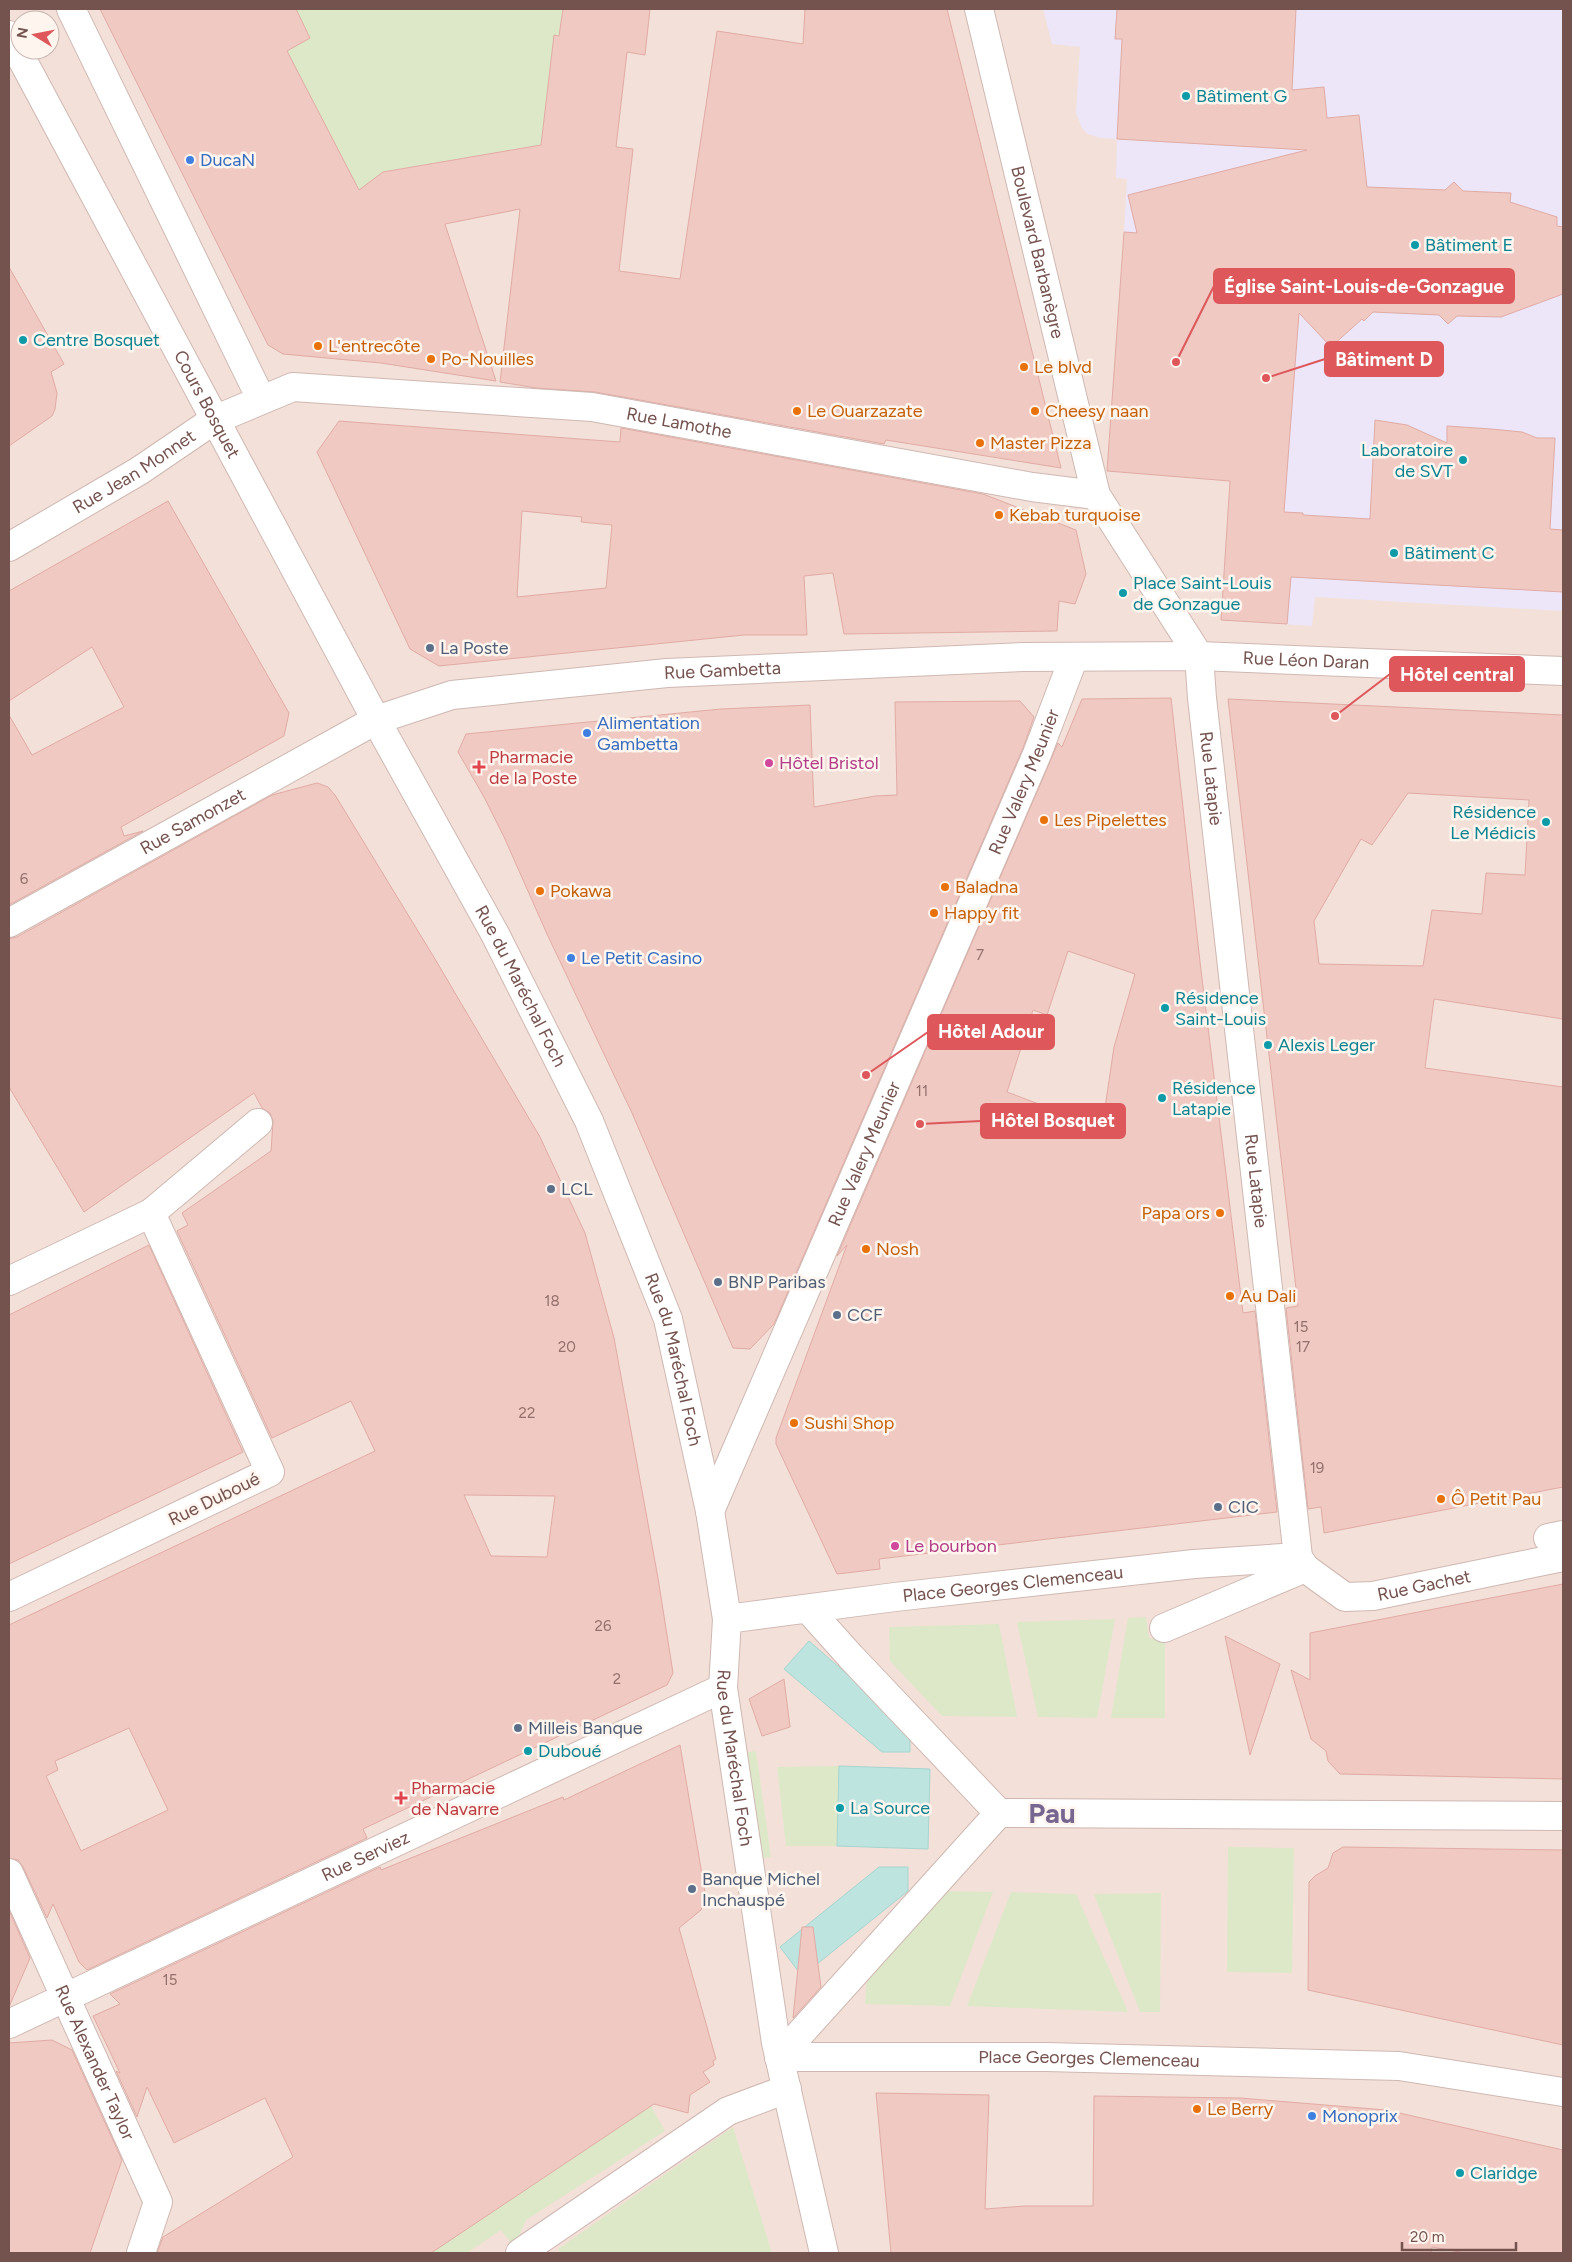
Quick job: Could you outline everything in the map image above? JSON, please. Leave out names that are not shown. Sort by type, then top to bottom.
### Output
[{"type":"street","points":[[71,9],[261,399]]},
{"type":"street","name":"Boulevard Barbanègre","points":[[980,9],[1096,495]]},
{"type":"street","points":[[998,9],[1012,62],[1008,122]]},
{"type":"street","name":"Cours Bosquet","points":[[9,35],[376,720]]},
{"type":"street","name":"Rue Lamothe","points":[[261,399],[293,387],[592,407],[1032,487],[1096,495]]},
{"type":"street","name":"Rue Jean Monnet","points":[[9,547],[139,472],[214,420],[261,399]]},
{"type":"street","points":[[1096,495],[1199,656]]},
{"type":"street","points":[[1074,657],[1199,656]]},
{"type":"street","name":"Rue Léon Daran","points":[[1199,656],[1563,671]]},
{"type":"street","name":"Rue Latapie","points":[[1199,656],[1202,698],[1301,1562]]},
{"type":"street","name":"Rue Gambetta","points":[[376,720],[452,694],[667,673],[1074,657]]},
{"type":"street","name":"Rue Valery Meunier","points":[[710,1511],[1037,754],[1074,657]]},
{"type":"street","name":"Rue Samonzet","points":[[9,923],[376,720]]},
{"type":"street","name":"Rue du Maréchal Foch","points":[[376,720],[495,934],[589,1121],[668,1318],[710,1511],[727,1619],[723,1688],[779,2057],[824,2253]]},
{"type":"street","points":[[9,1281],[151,1213],[258,1123]]},
{"type":"street","name":"Rue Duboué","points":[[9,1597],[270,1472],[151,1213]]},
{"type":"street","name":"Rue Gachet","points":[[1301,1562],[1345,1597],[1373,1596],[1558,1543]]},
{"type":"street","points":[[1164,1628],[1301,1562]]},
{"type":"street","name":"Place Georges Clemenceau","points":[[727,1619],[895,1597],[1184,1565],[1301,1562]]},
{"type":"street","points":[[808,1609],[999,1813],[1563,1816]]},
{"type":"street","name":"Rue Serviez","points":[[9,2024],[723,1688]]},
{"type":"street","points":[[779,2057],[999,1813]]},
{"type":"street","name":"Rue Alexander Taylor","points":[[9,1873],[158,2202],[140,2253]]},
{"type":"street","name":"Place Georges Clemenceau","points":[[779,2057],[1046,2057],[1398,2066],[1563,2092]]},
{"type":"street","points":[[520,2253],[728,2111],[787,2089]]},
{"type":"shaded area","points":[[9,9],[1563,9],[1563,2253],[9,2253]]},
{"type":"shaded area","points":[[1043,9],[1563,9],[1563,611],[1315,597],[1312,626],[1221,620],[1247,240],[1124,232],[1127,179],[1116,178],[1117,139],[1100,138],[1088,134],[1082,128],[1076,113],[1080,47],[1052,44]]},
{"type":"green space","points":[[296,9],[563,9],[553,143],[383,172],[359,191],[287,51],[310,38]]},
{"type":"green space","points":[[1146,1617],[1149,1639],[1165,1637],[1165,1718],[1111,1718],[1128,1618]]},
{"type":"green space","points":[[1115,1619],[1097,1718],[1038,1717],[1017,1622]]},
{"type":"green space","points":[[999,1624],[1017,1717],[942,1716],[890,1661],[889,1627]]},
{"type":"green space","points":[[756,1751],[771,1857],[759,1859],[744,1753]]},
{"type":"green space","points":[[839,1766],[837,1846],[786,1846],[777,1767]]},
{"type":"green space","points":[[1228,1847],[1294,1848],[1292,1973],[1227,1972]]},
{"type":"green space","points":[[943,1891],[993,1892],[950,2006],[865,2004],[867,1977]]},
{"type":"green space","points":[[1011,1892],[1076,1894],[1128,2012],[967,2006]]},
{"type":"green space","points":[[1161,1893],[1160,2012],[1140,2012],[1094,1894]]},
{"type":"green space","points":[[651,2106],[665,2131],[526,2220],[514,2247],[501,2230],[467,2253],[431,2253]]},
{"type":"green space","points":[[733,2127],[772,2253],[560,2253],[558,2249]]},
{"type":"water","points":[[809,1641],[910,1729],[910,1752],[882,1752],[784,1669]]},
{"type":"water","points":[[839,1766],[930,1769],[928,1849],[837,1846]]},
{"type":"water","points":[[879,1867],[908,1867],[908,1891],[802,1976],[780,1947]]},
{"type":"building","points":[[100,9],[296,9],[310,38],[287,51],[359,190],[383,172],[541,145],[554,35],[559,36],[563,9],[650,9],[645,55],[627,52],[616,147],[633,149],[619,271],[680,279],[717,31],[803,44],[805,9],[947,9],[1061,468],[886,440],[884,444],[595,392],[536,388],[500,382],[520,209],[445,224],[496,381],[381,363],[283,354],[268,345]]},
{"type":"building","points":[[1117,9],[1296,9],[1292,90],[1324,87],[1327,118],[1359,115],[1367,187],[1445,190],[1454,182],[1463,191],[1511,193],[1510,202],[1557,217],[1557,226],[1563,227],[1563,294],[1501,317],[1457,316],[1448,324],[1439,315],[1373,312],[1364,321],[1362,319],[1331,347],[1299,313],[1284,512],[1370,519],[1375,420],[1407,425],[1447,443],[1447,426],[1522,432],[1537,438],[1555,438],[1550,529],[1563,530],[1563,592],[1291,577],[1287,624],[1221,620],[1230,481],[1107,471],[1124,232],[1137,233],[1128,195],[1307,150],[1117,139],[1122,39],[1115,39]]},
{"type":"building","points":[[9,267],[64,364],[51,372],[57,393],[52,416],[9,446]]},
{"type":"building","points":[[339,421],[620,442],[621,428],[983,494],[1076,530],[1086,574],[1075,604],[1059,601],[1057,631],[844,634],[833,573],[804,576],[807,635],[744,635],[439,666],[410,649],[317,452]],"holes":[[[522,511],[582,517],[581,522],[612,525],[606,588],[517,597]]]},
{"type":"building","points":[[168,501],[289,713],[284,736],[121,827],[124,836],[143,831],[9,905],[9,715],[32,755],[124,707],[92,647],[9,701],[9,591]]},
{"type":"building","points":[[1171,698],[1200,962],[1243,1313],[1255,1311],[1277,1512],[879,1559],[880,1569],[837,1574],[776,1444],[776,1438],[847,1245],[837,1256],[1058,743],[1062,747],[1082,699]],"holes":[[[1068,951],[1135,974],[1114,1047],[1102,1128],[1007,1092],[1033,1010],[1047,1015]]]},
{"type":"building","points":[[1228,699],[1563,715],[1563,1019],[1434,999],[1425,1068],[1563,1087],[1563,1487],[1324,1533],[1321,1507],[1308,1509],[1286,1308],[1298,1306]],"holes":[[[1408,793],[1529,800],[1525,875],[1486,873],[1482,914],[1432,910],[1423,966],[1319,964],[1314,921],[1361,839],[1372,845]]]},
{"type":"building","points":[[1020,701],[1034,717],[1023,748],[774,1324],[750,1349],[733,1348],[632,1113],[547,934],[504,837],[458,752],[466,734],[721,709],[810,705],[814,807],[875,796],[897,795],[895,702]]},
{"type":"building","points":[[317,783],[328,787],[335,795],[540,1137],[585,1233],[614,1338],[658,1578],[673,1673],[667,1685],[363,1829],[367,1838],[87,1970],[79,1962],[53,1904],[47,1918],[23,1867],[18,1860],[9,1858],[9,1625],[375,1451],[351,1401],[272,1438],[177,1231],[188,1225],[182,1213],[271,1151],[273,1121],[270,1113],[262,1108],[254,1093],[84,1212],[9,1087],[9,939],[17,937],[272,795]],"holes":[[[464,1495],[555,1496],[547,1557],[491,1556]],[[129,1728],[168,1810],[81,1851],[46,1776],[58,1770],[55,1761]]]},
{"type":"building","points":[[149,1245],[243,1452],[9,1564],[9,1315]]},
{"type":"building","points":[[1563,1584],[1563,1779],[1340,1774],[1328,1761],[1326,1751],[1311,1739],[1291,1670],[1310,1680],[1310,1633]]},
{"type":"building","points":[[1225,1636],[1280,1664],[1250,1755]]},
{"type":"building","points":[[784,1679],[790,1727],[762,1736],[749,1699]]},
{"type":"building","points":[[680,1745],[706,1898],[701,1910],[679,1928],[716,2059],[713,2061],[714,2065],[703,2072],[710,2082],[690,2095],[688,2113],[654,2104],[431,2253],[157,2253],[163,2237],[293,2157],[265,2098],[174,2143],[147,2087],[137,2117],[116,2071],[120,2073],[93,2016],[120,2004],[110,1994],[380,1867],[381,1870],[563,1797],[564,1800]]},
{"type":"building","points":[[1343,1847],[1563,1850],[1563,2045],[1308,1990],[1309,1882],[1328,1868],[1333,1853]]},
{"type":"building","points":[[9,1910],[30,1958],[9,2007]]},
{"type":"building","points":[[802,1927],[813,1927],[821,1987],[793,2018]]},
{"type":"building","points":[[52,2040],[72,2050],[122,2160],[90,2253],[9,2253],[9,2043]]},
{"type":"building","points":[[876,2093],[989,2095],[985,2209],[1025,2206],[1093,2206],[1094,2096],[1240,2098],[1386,2110],[1563,2150],[1563,2253],[1465,2253],[1432,2247],[1431,2253],[891,2253]]},
{"type":"place","name":"Bâtiment G","points":[[1186,96]]},
{"type":"place","name":"DucaN","points":[[190,160]]},
{"type":"place","name":"Bâtiment E","points":[[1415,245]]},
{"type":"place","name":"Centre Bosquet","points":[[23,340]]},
{"type":"place","name":"L'entrecôte","points":[[318,346]]},
{"type":"place","name":"Po-Nouilles","points":[[431,359]]},
{"type":"place","name":"Église Saint-Louis-de-Gonzague","points":[[1176,362]]},
{"type":"place","name":"Le blvd","points":[[1024,367]]},
{"type":"place","name":"Bâtiment D","points":[[1266,378]]},
{"type":"place","name":"Le Ouarzazate","points":[[797,411]]},
{"type":"place","name":"Cheesy naan","points":[[1035,411]]},
{"type":"place","name":"Master Pizza","points":[[980,443]]},
{"type":"place","name":"Laboratoire de SVT","points":[[1463,460]]},
{"type":"place","name":"Kebab turquoise","points":[[999,515]]},
{"type":"place","name":"Bâtiment C","points":[[1394,553]]},
{"type":"place","name":"Place Saint-Louis de Gonzague","points":[[1123,593]]},
{"type":"place","name":"La Poste","points":[[430,648]]},
{"type":"place","name":"Hôtel central","points":[[1335,716]]},
{"type":"place","name":"Alimentation Gambetta","points":[[587,733]]},
{"type":"place","name":"Hôtel Bristol","points":[[769,763]]},
{"type":"place","name":"Pharmacie de la Poste","points":[[479,767]]},
{"type":"place","name":"Les Pipelettes","points":[[1044,820]]},
{"type":"place","name":"Résidence Le Médicis","points":[[1546,822]]},
{"type":"place","name":"Baladna","points":[[945,887]]},
{"type":"place","name":"Pokawa","points":[[540,891]]},
{"type":"place","name":"Happy fit","points":[[934,913]]},
{"type":"place","name":"Le Petit Casino","points":[[571,958]]},
{"type":"place","name":"Résidence Saint-Louis","points":[[1165,1008]]},
{"type":"place","name":"Alexis Leger","points":[[1268,1045]]},
{"type":"place","name":"Hôtel Adour","points":[[866,1075]]},
{"type":"place","name":"Résidence Latapie","points":[[1162,1098]]},
{"type":"place","name":"Hôtel Bosquet","points":[[920,1124]]},
{"type":"place","name":"LCL","points":[[551,1189]]},
{"type":"place","name":"Papa ors","points":[[1220,1213]]},
{"type":"place","name":"Nosh","points":[[866,1249]]},
{"type":"place","name":"BNP Paribas","points":[[718,1282]]},
{"type":"place","name":"Au Dali","points":[[1230,1296]]},
{"type":"place","name":"CCF","points":[[837,1315]]},
{"type":"place","name":"Sushi Shop","points":[[794,1423]]},
{"type":"place","name":"Ô Petit Pau","points":[[1441,1499]]},
{"type":"place","name":"CIC","points":[[1218,1507]]},
{"type":"place","name":"Le bourbon","points":[[895,1546]]},
{"type":"place","name":"Milleis Banque","points":[[518,1728]]},
{"type":"place","name":"Duboué","points":[[528,1751]]},
{"type":"place","name":"Pharmacie de Navarre","points":[[401,1798]]},
{"type":"place","name":"La Source","points":[[840,1808]]},
{"type":"place","name":"Banque Michel Inchauspé","points":[[692,1889]]},
{"type":"place","name":"Le Berry","points":[[1197,2109]]},
{"type":"place","name":"Monoprix","points":[[1312,2116]]},
{"type":"place","name":"Claridge","points":[[1460,2173]]},
{"type":"district","name":"Pau","points":[[1052,1813]]}]
